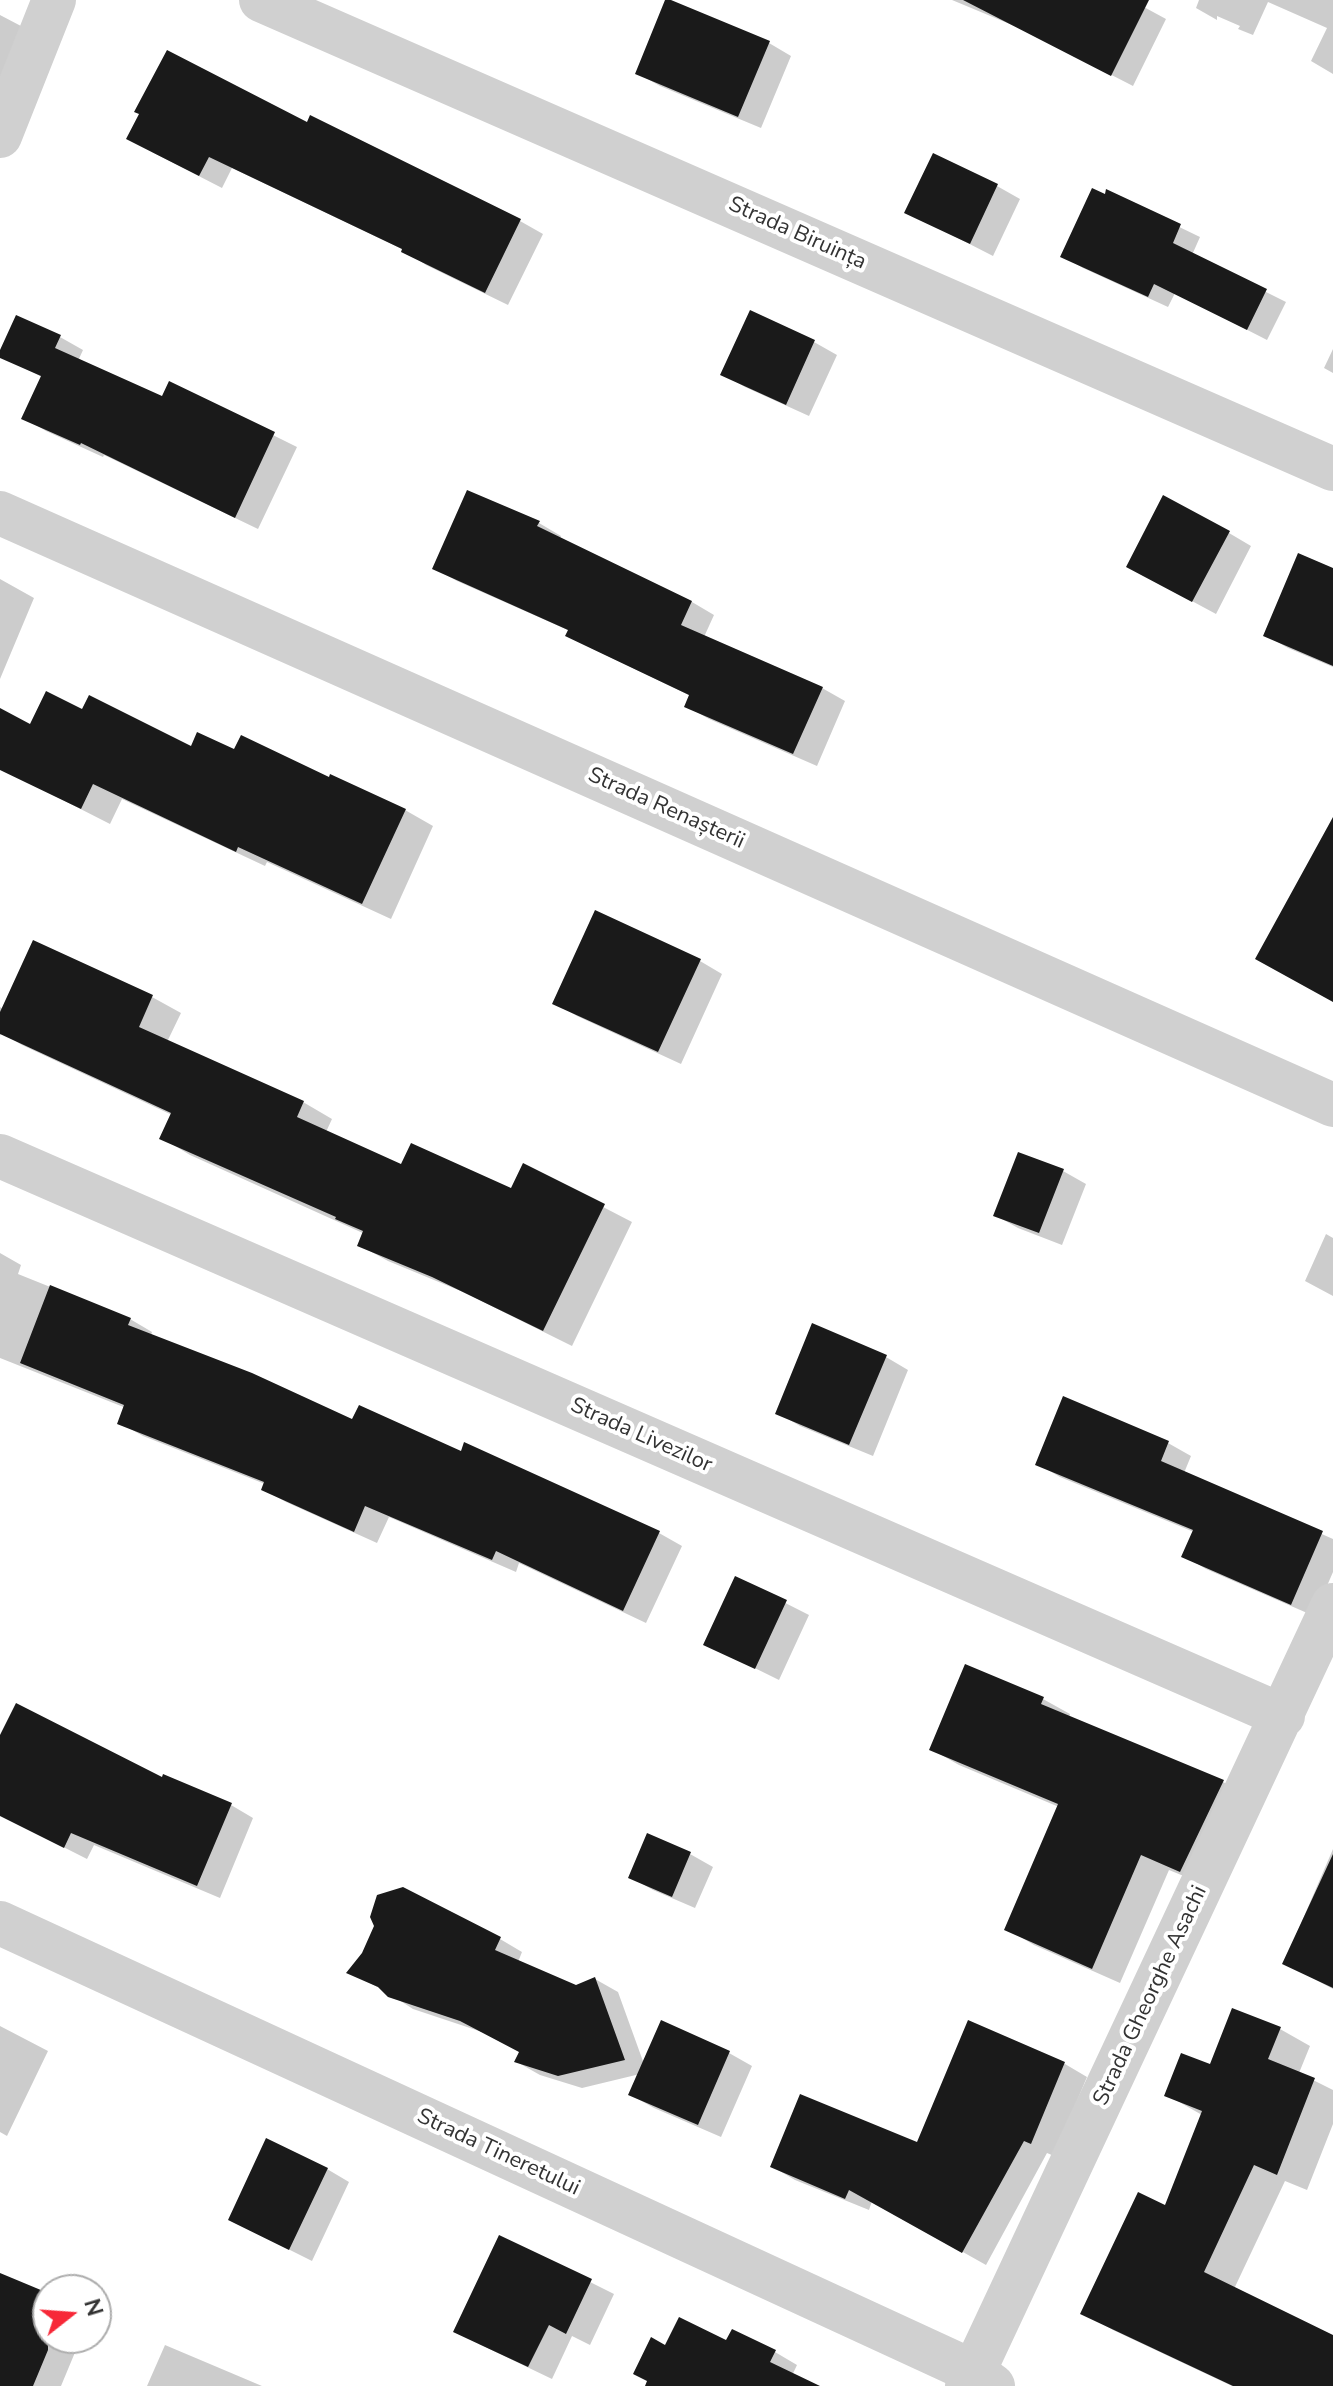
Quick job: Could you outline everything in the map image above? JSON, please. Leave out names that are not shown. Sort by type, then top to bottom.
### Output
[{"type":"street","points":[[0,136],[54,0]]},
{"type":"street","name":"Strada Biruința","points":[[261,0],[1333,469]]},
{"type":"street","name":"Strada Renașterii","points":[[0,513],[1333,1105]]},
{"type":"street","name":"Strada Livezilor","points":[[0,1156],[1283,1716]]},
{"type":"street","name":"Strada Gheorghe Asachi","points":[[978,2381],[1333,1605]]},
{"type":"street","name":"Strada Tineretului","points":[[0,1923],[978,2381]]},
{"type":"building","points":[[665,0],[770,41],[738,117],[635,74]]},
{"type":"building","points":[[963,0],[1149,0],[1111,76]]},
{"type":"building","points":[[167,50],[307,122],[310,115],[521,219],[485,293],[401,252],[402,249],[209,157],[199,176],[126,139],[139,114],[134,112]]},
{"type":"building","points":[[933,153],[998,184],[970,244],[904,213]]},
{"type":"building","points":[[1092,188],[1105,194],[1106,189],[1181,224],[1173,243],[1267,289],[1247,330],[1154,284],[1148,297],[1060,257]]},
{"type":"building","points":[[750,310],[815,340],[786,405],[720,375]]},
{"type":"building","points":[[16,315],[61,335],[55,348],[162,396],[169,381],[275,432],[235,518],[81,443],[21,419],[41,376],[0,358],[0,350]]},
{"type":"building","points":[[467,490],[540,521],[537,526],[692,601],[681,625],[823,687],[793,754],[684,707],[689,695],[565,636],[568,630],[432,569]]},
{"type":"building","points":[[1163,495],[1230,531],[1192,602],[1126,567]]},
{"type":"building","points":[[1298,553],[1333,568],[1333,666],[1263,636]]},
{"type":"building","points":[[46,691],[82,709],[89,695],[191,746],[197,732],[234,749],[241,735],[406,809],[362,904],[238,847],[236,852],[93,784],[81,809],[0,770],[0,708],[30,724]]},
{"type":"building","points":[[1333,817],[1333,1002],[1255,959]]},
{"type":"building","points":[[595,910],[701,959],[658,1052],[552,1004]]},
{"type":"building","points":[[33,940],[153,995],[139,1027],[304,1101],[297,1117],[401,1164],[411,1143],[511,1188],[523,1163],[605,1204],[543,1331],[432,1277],[357,1246],[363,1231],[336,1217],[159,1139],[171,1113],[0,1034],[0,1012]]},
{"type":"building","points":[[1018,1152],[1064,1169],[1039,1233],[993,1216]]},
{"type":"building","points":[[50,1285],[131,1318],[128,1325],[252,1373],[352,1419],[359,1405],[461,1451],[464,1442],[660,1531],[623,1611],[496,1551],[492,1560],[365,1506],[354,1532],[261,1490],[264,1482],[117,1424],[124,1405],[20,1363]]},
{"type":"building","points":[[812,1323],[887,1355],[849,1445],[775,1414]]},
{"type":"building","points":[[1063,1396],[1169,1441],[1161,1461],[1323,1531],[1291,1605],[1181,1557],[1193,1530],[1035,1465]]},
{"type":"building","points":[[735,1576],[787,1600],[755,1669],[703,1645]]},
{"type":"building","points":[[965,1664],[1044,1697],[1041,1704],[1224,1780],[1180,1872],[1141,1855],[1092,1969],[1004,1930],[1058,1804],[929,1750]]},
{"type":"building","points":[[16,1703],[162,1777],[163,1774],[232,1803],[197,1886],[71,1833],[64,1848],[0,1816],[0,1735]]},
{"type":"building","points":[[647,1833],[691,1852],[672,1897],[628,1878]]},
{"type":"building","points":[[1333,1854],[1333,1988],[1282,1964]]},
{"type":"building","points":[[403,1887],[501,1937],[495,1950],[576,1985],[595,1977],[625,2060],[558,2076],[514,2062],[519,2052],[460,2021],[388,1997],[378,1987],[346,1973],[362,1953],[374,1926],[370,1917],[377,1895]]},
{"type":"building","points":[[1232,2008],[1281,2027],[1268,2059],[1315,2078],[1277,2175],[1254,2165],[1204,2272],[1333,2335],[1333,2386],[1233,2386],[1080,2314],[1138,2192],[1165,2205],[1202,2111],[1164,2096],[1181,2053],[1210,2064]]},
{"type":"building","points":[[661,2020],[730,2051],[698,2125],[628,2095]]},
{"type":"building","points":[[968,2020],[1065,2062],[1031,2144],[1024,2141],[962,2253],[849,2190],[845,2199],[770,2167],[800,2094],[917,2142]]},
{"type":"building","points":[[266,2138],[328,2168],[289,2250],[228,2220]]},
{"type":"building","points":[[499,2235],[592,2279],[566,2334],[549,2325],[528,2367],[453,2332]]},
{"type":"building","points":[[0,2273],[32,2286],[32,2354],[46,2354],[33,2386],[0,2386]]},
{"type":"building","points":[[679,2317],[726,2340],[732,2329],[776,2350],[770,2362],[820,2386],[645,2386],[647,2381],[633,2374],[651,2337],[665,2345]]}]
